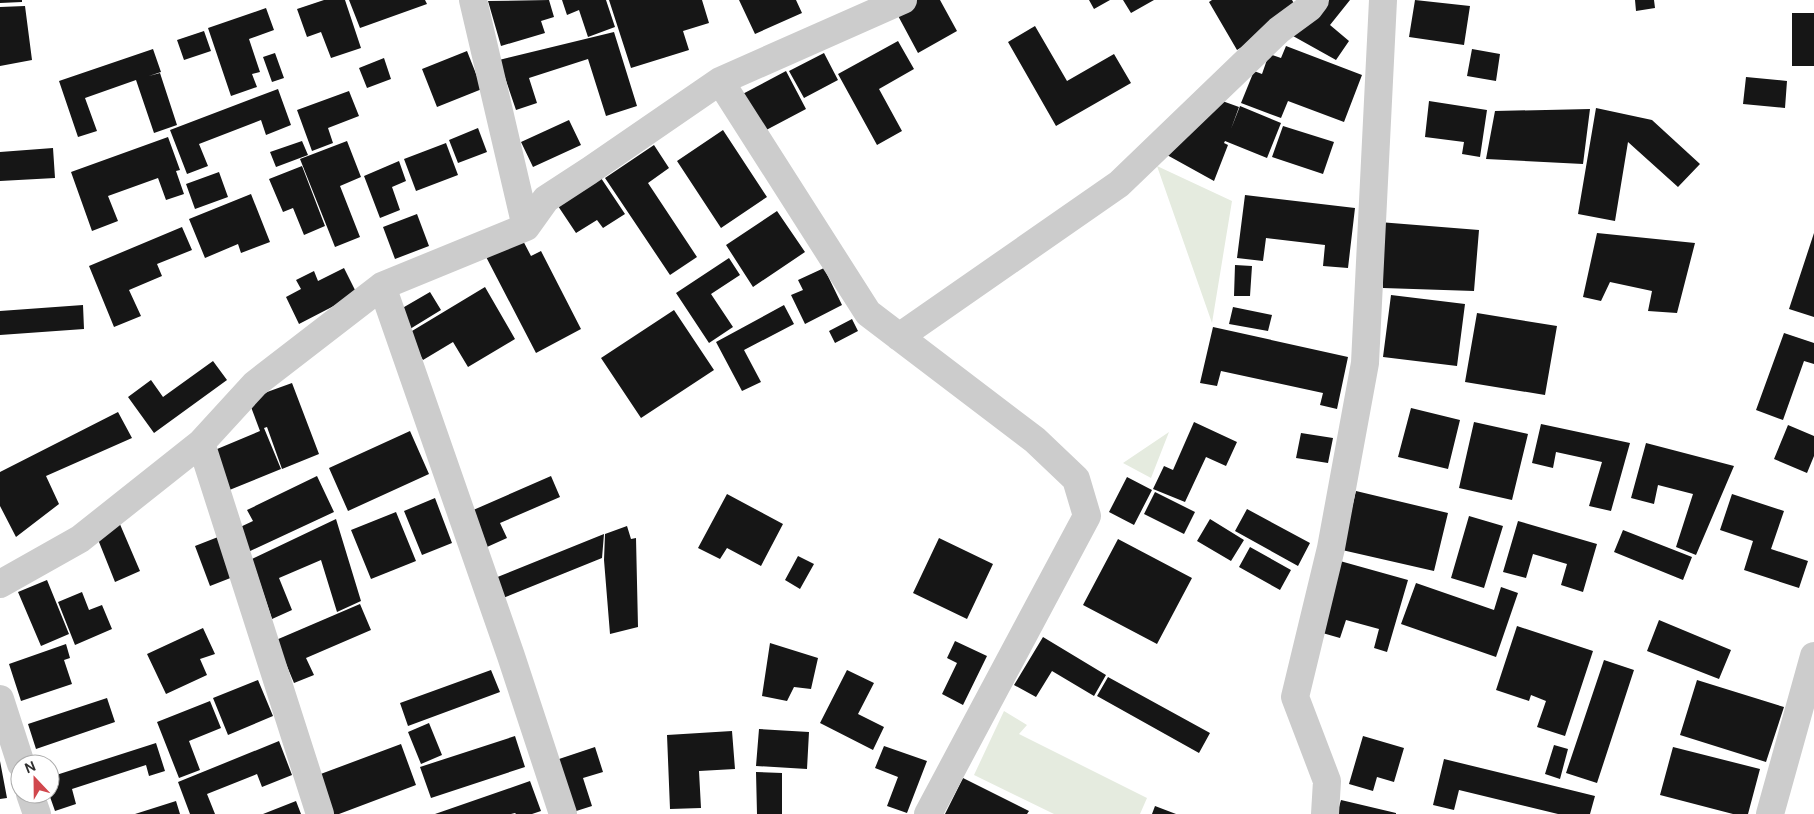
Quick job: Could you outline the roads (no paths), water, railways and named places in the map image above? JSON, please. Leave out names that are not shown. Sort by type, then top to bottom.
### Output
[{"type":"street","points":[[473,0],[526,227]]},
{"type":"street","points":[[0,584],[80,539],[201,444],[256,384],[382,286],[526,227],[546,199],[720,82],[903,0]]},
{"type":"street","points":[[899,337],[1119,184],[1279,30],[1309,8],[1315,0]]},
{"type":"street","points":[[1325,814],[1327,781],[1295,697],[1331,548],[1365,363],[1383,0]]},
{"type":"street","points":[[720,82],[868,313],[1035,440],[1076,480],[1087,516],[928,814]]},
{"type":"street","points":[[382,286],[511,656],[563,814]]},
{"type":"street","points":[[201,444],[320,814]]},
{"type":"street","points":[[1770,814],[1814,656]]},
{"type":"street","points":[[0,699],[18,754]]}]
